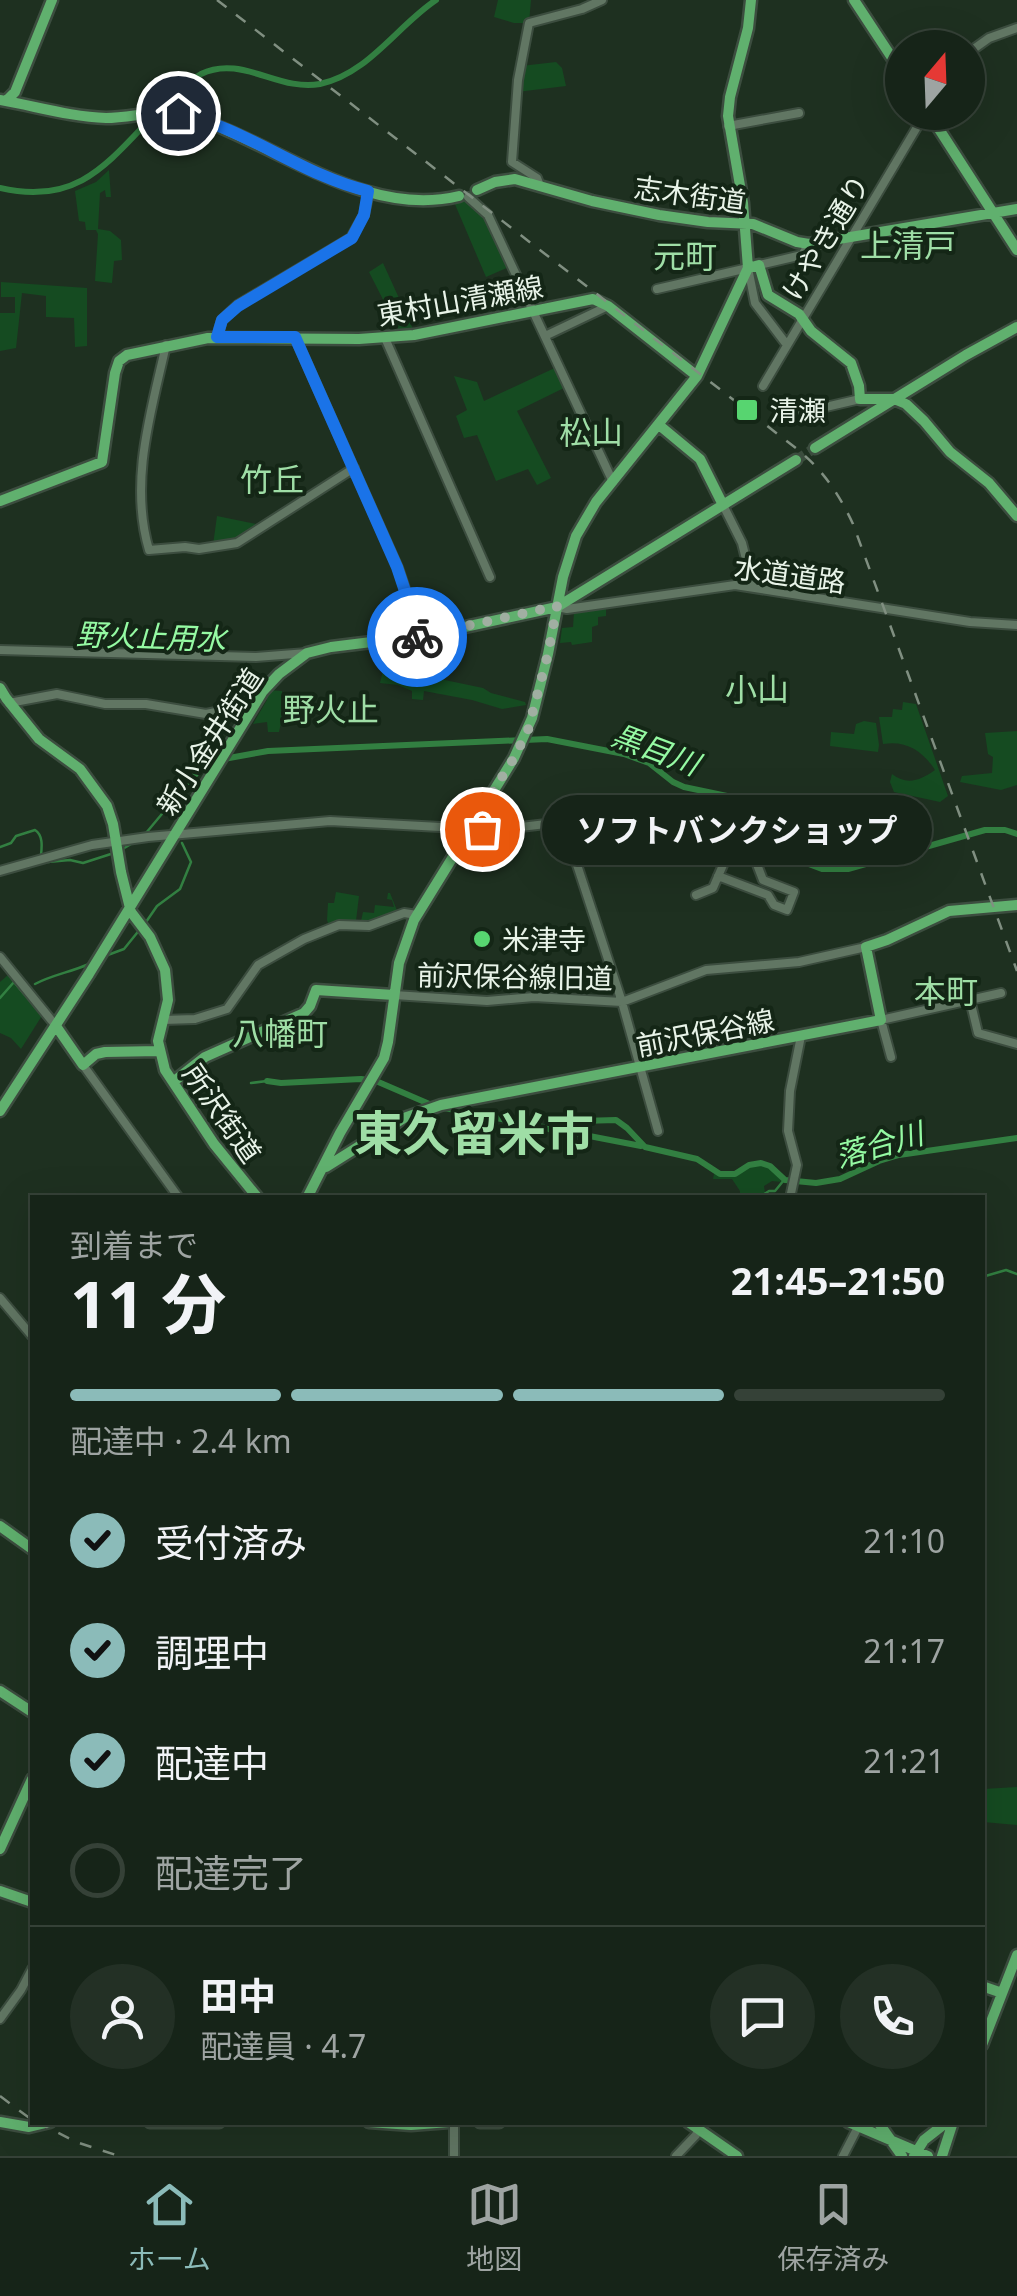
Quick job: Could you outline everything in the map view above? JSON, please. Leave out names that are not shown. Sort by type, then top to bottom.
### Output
[{"type":"main road","points":[[3,100],[15,92],[52,0]]},
{"type":"main road","points":[[751,0],[730,97],[728,126],[754,267],[768,295],[788,306],[814,334],[851,363],[860,399],[894,399],[909,407],[1017,516]]},
{"type":"main road","points":[[854,0],[885,47]]},
{"type":"main road","name":"志木街道","points":[[3,100],[84,116],[178,113],[241,135],[321,176],[372,194],[426,200],[466,195],[495,182],[523,181],[608,205],[693,221],[745,222],[809,244],[1017,209]]},
{"type":"main road","points":[[939,130],[1017,250]]},
{"type":"main road","points":[[336,1153],[386,1052],[402,950],[416,915],[523,741],[536,705],[576,536],[587,516],[697,376],[754,267]]},
{"type":"main road","name":"東村山清瀬線","points":[[0,501],[102,462],[117,364],[127,355],[217,337],[414,335],[594,298],[608,306]]},
{"type":"main road","points":[[608,306],[697,376]]},
{"type":"main road","points":[[816,448],[1017,327]]},
{"type":"main road","points":[[658,425],[700,458],[723,504]]},
{"type":"main road","points":[[306,653],[406,639],[557,606],[796,460]]},
{"type":"main road","name":"新小金井街道","points":[[0,1111],[253,708],[273,679],[306,653]]},
{"type":"main road","name":"所沢街道","points":[[0,688],[39,739],[75,764],[101,795],[111,816],[130,907],[166,970],[169,996],[158,1037],[165,1070],[214,1144],[256,1195]]},
{"type":"main road","points":[[882,1020],[866,947],[949,910],[1017,905]]},
{"type":"main road","points":[[173,1082],[206,1057],[304,1013],[316,990],[394,995]]},
{"type":"main road","name":"前沢保谷線","points":[[309,1195],[336,1153],[436,1106],[882,1020]]},
{"type":"main road","points":[[56,1026],[83,1064],[100,1052],[159,1051]]},
{"type":"main road","points":[[0,1526],[30,1548]]},
{"type":"main road","points":[[0,1692],[30,1711]]},
{"type":"main road","points":[[0,1849],[30,1782]]},
{"type":"main road","points":[[0,1890],[30,1901]]},
{"type":"main road","points":[[985,2037],[1017,1955]]},
{"type":"main road","points":[[985,1987],[1002,1993]]},
{"type":"main road","points":[[0,2122],[37,2125]]},
{"type":"main road","points":[[694,2125],[737,2156]]},
{"type":"main road","points":[[853,2125],[915,2154],[928,2156]]},
{"type":"main road","points":[[915,2154],[928,2136],[947,2125]]},
{"type":"main road","points":[[942,2156],[950,2125]]},
{"type":"street","points":[[540,186],[537,178],[512,162],[518,80],[528,23],[602,0]]},
{"type":"street","points":[[985,41],[1017,28]]},
{"type":"street","points":[[728,126],[799,113]]},
{"type":"street","name":"けやき通り","points":[[763,386],[916,130]]},
{"type":"street","points":[[217,337],[222,320],[238,306],[352,238],[372,194]]},
{"type":"street","points":[[466,195],[488,215],[613,482]]},
{"type":"street","points":[[657,289],[802,254],[809,244]]},
{"type":"street","points":[[754,267],[756,303],[787,346]]},
{"type":"street","points":[[545,336],[608,306]]},
{"type":"street","points":[[295,337],[408,596],[406,639]]},
{"type":"street","points":[[385,338],[490,577]]},
{"type":"street","points":[[166,345],[140,480],[148,549],[200,549],[238,542],[354,468]]},
{"type":"street","points":[[791,409],[799,413],[860,399]]},
{"type":"street","points":[[723,504],[743,546],[753,587]]},
{"type":"street","name":"水道道路","points":[[557,606],[566,609],[725,586],[753,587],[854,605],[1017,625]]},
{"type":"street","points":[[0,650],[256,657],[306,653]]},
{"type":"street","points":[[9,702],[56,694],[105,704],[146,704],[206,714],[253,708]]},
{"type":"street","points":[[731,845],[740,820]]},
{"type":"street","points":[[0,871],[92,845],[117,848],[134,838],[330,821],[504,829],[564,822],[642,1067],[658,1131]]},
{"type":"street","points":[[712,838],[753,854],[764,880],[794,892],[787,910],[774,905],[768,895],[718,876]]},
{"type":"street","points":[[696,895],[713,888],[726,858],[708,848]]},
{"type":"street","points":[[163,1020],[194,1020],[226,1008],[258,965],[304,938],[340,925],[369,926],[404,913],[416,915]]},
{"type":"street","name":"前沢保谷線旧道","points":[[394,995],[483,1001],[534,997],[622,1002],[706,970],[806,961],[866,947]]},
{"type":"street","points":[[0,957],[56,1026]]},
{"type":"street","points":[[0,980],[11,971]]},
{"type":"street","points":[[891,1057],[882,1020],[1001,993]]},
{"type":"street","points":[[970,1000],[978,1033],[1017,1044]]},
{"type":"street","points":[[791,1195],[797,1158],[788,1119],[800,1036]]},
{"type":"street","points":[[83,1064],[177,1195]]},
{"type":"street","points":[[0,1298],[30,1334]]},
{"type":"street","points":[[0,2019],[30,1973]]},
{"type":"street","points":[[451,2125],[454,2156]]},
{"type":"street","points":[[676,2156],[696,2135],[694,2125]]},
{"type":"street","points":[[843,2156],[853,2125]]},
{"type":"green space","points":[[498,0],[531,0],[529,23],[494,17]]},
{"type":"green space","points":[[556,62],[562,68],[566,86],[517,92],[521,66]]},
{"type":"green space","points":[[109,170],[111,197],[106,197],[105,190],[100,193],[98,229],[110,231],[121,240],[122,260],[114,261],[112,283],[95,281],[98,234],[96,230],[86,230],[85,222],[79,221],[75,191],[96,182]]},
{"type":"green space","points":[[468,199],[486,212],[511,266],[486,277],[454,202]]},
{"type":"green space","points":[[383,263],[414,331],[400,333],[369,272]]},
{"type":"green space","points":[[1,282],[87,288],[87,346],[75,347],[74,318],[46,317],[46,296],[22,293],[16,348],[0,351],[0,313],[15,313],[15,297],[1,297]]},
{"type":"green space","points":[[559,366],[568,386],[517,411],[551,478],[537,485],[528,469],[496,481],[477,435],[464,438],[456,416],[467,410],[454,376],[477,382],[484,401]]},
{"type":"green space","points":[[217,516],[263,524],[237,542],[213,545]]},
{"type":"green space","points":[[606,608],[606,616],[598,617],[598,625],[592,627],[592,642],[560,643],[562,628],[573,627],[574,612]]},
{"type":"green space","points":[[410,642],[425,651],[425,657],[427,653],[438,656],[435,664],[444,667],[440,679],[483,688],[526,705],[502,709],[424,691],[423,700],[412,699],[412,691],[380,683],[383,670],[395,668],[383,668],[383,645]]},
{"type":"green space","points":[[268,690],[282,691],[282,702],[306,698],[291,715],[282,718],[279,732],[268,732],[267,722],[253,724],[267,700],[264,696]]},
{"type":"green space","points":[[903,702],[916,704],[948,796],[940,802],[894,792],[890,782],[892,774],[914,780],[935,770],[913,748],[883,744],[879,717],[892,717],[893,709],[902,710]]},
{"type":"green space","points":[[876,723],[878,752],[830,746],[831,732],[854,734],[856,724]]},
{"type":"green space","points":[[1017,731],[1017,785],[1001,790],[960,782],[962,776],[992,773],[993,757],[988,754],[985,733]]},
{"type":"green space","points":[[336,892],[359,896],[356,921],[361,921],[363,912],[374,913],[375,905],[394,907],[392,900],[387,899],[388,893],[390,893],[398,913],[374,922],[329,926],[328,903],[334,903]]},
{"type":"green space","points":[[9,974],[43,1014],[21,1049],[0,1033],[0,982]]},
{"type":"green space","points":[[762,1163],[770,1166],[782,1182],[772,1181],[764,1186],[762,1195],[740,1195],[732,1179],[713,1179],[714,1174],[730,1174]]},
{"type":"green space","points":[[1017,1787],[1017,1825],[985,1822],[985,1789]]},
{"type":"waterway","points":[[0,188],[50,191],[88,177],[182,87],[216,69],[245,70],[305,85],[337,79],[368,60],[436,0]]},
{"type":"waterway","name":"野火止用水","points":[[528,618],[550,614]]},
{"type":"waterway","name":"黒目川","points":[[187,784],[201,768],[218,760],[268,751],[547,739],[624,754],[649,763],[684,787],[727,796],[766,824],[790,851],[822,869],[848,869],[985,830],[1017,834]]},
{"type":"waterway","name":"黒目川","points":[[146,833],[187,784]]},
{"type":"waterway","name":"黒目川","points":[[0,847],[35,830],[41,838],[41,855]]},
{"type":"waterway","name":"黒目川","points":[[121,850],[136,841]]},
{"type":"waterway","points":[[146,922],[157,906],[180,889],[191,862],[182,843]]},
{"type":"waterway","name":"黒目川","points":[[48,862],[83,863],[114,853]]},
{"type":"waterway","points":[[105,956],[124,949],[141,928]]},
{"type":"waterway","points":[[35,984],[89,964]]},
{"type":"waterway","points":[[0,998],[14,982],[24,994]]},
{"type":"waterway","points":[[251,1083],[267,1081]]},
{"type":"waterway","name":"落合川","points":[[267,1081],[376,1081],[434,1106],[517,1122]]},
{"type":"waterway","name":"落合川","points":[[549,1129],[574,1115],[581,1121],[616,1120],[645,1147],[697,1159],[720,1174],[735,1174],[761,1163],[785,1180],[816,1183],[840,1179],[899,1155],[1017,1138]]},
{"type":"waterway","name":"落合川","points":[[503,1131],[517,1122],[641,1146]]},
{"type":"waterway","points":[[763,1195],[775,1191],[784,1180]]},
{"type":"waterway","points":[[985,1276],[1006,1270],[1017,1274]]},
{"type":"tunnel","points":[[796,460],[815,448]]},
{"type":"railway","points":[[217,0],[797,449],[822,474],[853,524],[1017,971]]},
{"type":"railway","points":[[0,2096],[30,2118]]},
{"type":"railway","points":[[43,2125],[76,2142],[119,2156]]},
{"type":"way so far","points":[[417,637],[557,606],[532,718],[522,745],[470,828],[482,829]]},
{"type":"place","name":"清瀬","points":[[747,410]]},
{"type":"place","name":"ソフトバンクショップ","points":[[482,829]]},
{"type":"place","name":"米津寺","points":[[482,939]]},
{"type":"district","name":"上清戸","points":[[908,244]]},
{"type":"district","name":"元町","points":[[685,255]]},
{"type":"district","name":"松山","points":[[591,431]]},
{"type":"district","name":"竹丘","points":[[272,478]]},
{"type":"district","name":"小山","points":[[757,688]]},
{"type":"district","name":"野火止","points":[[331,708]]},
{"type":"district","name":"本町","points":[[946,990]]},
{"type":"district","name":"八幡町","points":[[280,1032]]},
{"type":"district","name":"東久留米市","points":[[474,1132]]},
{"type":"route","points":[[178,113],[241,135],[321,176],[368,191],[364,215],[352,238],[238,306],[222,320],[217,337],[295,337],[408,596],[406,639],[417,637]]}]
